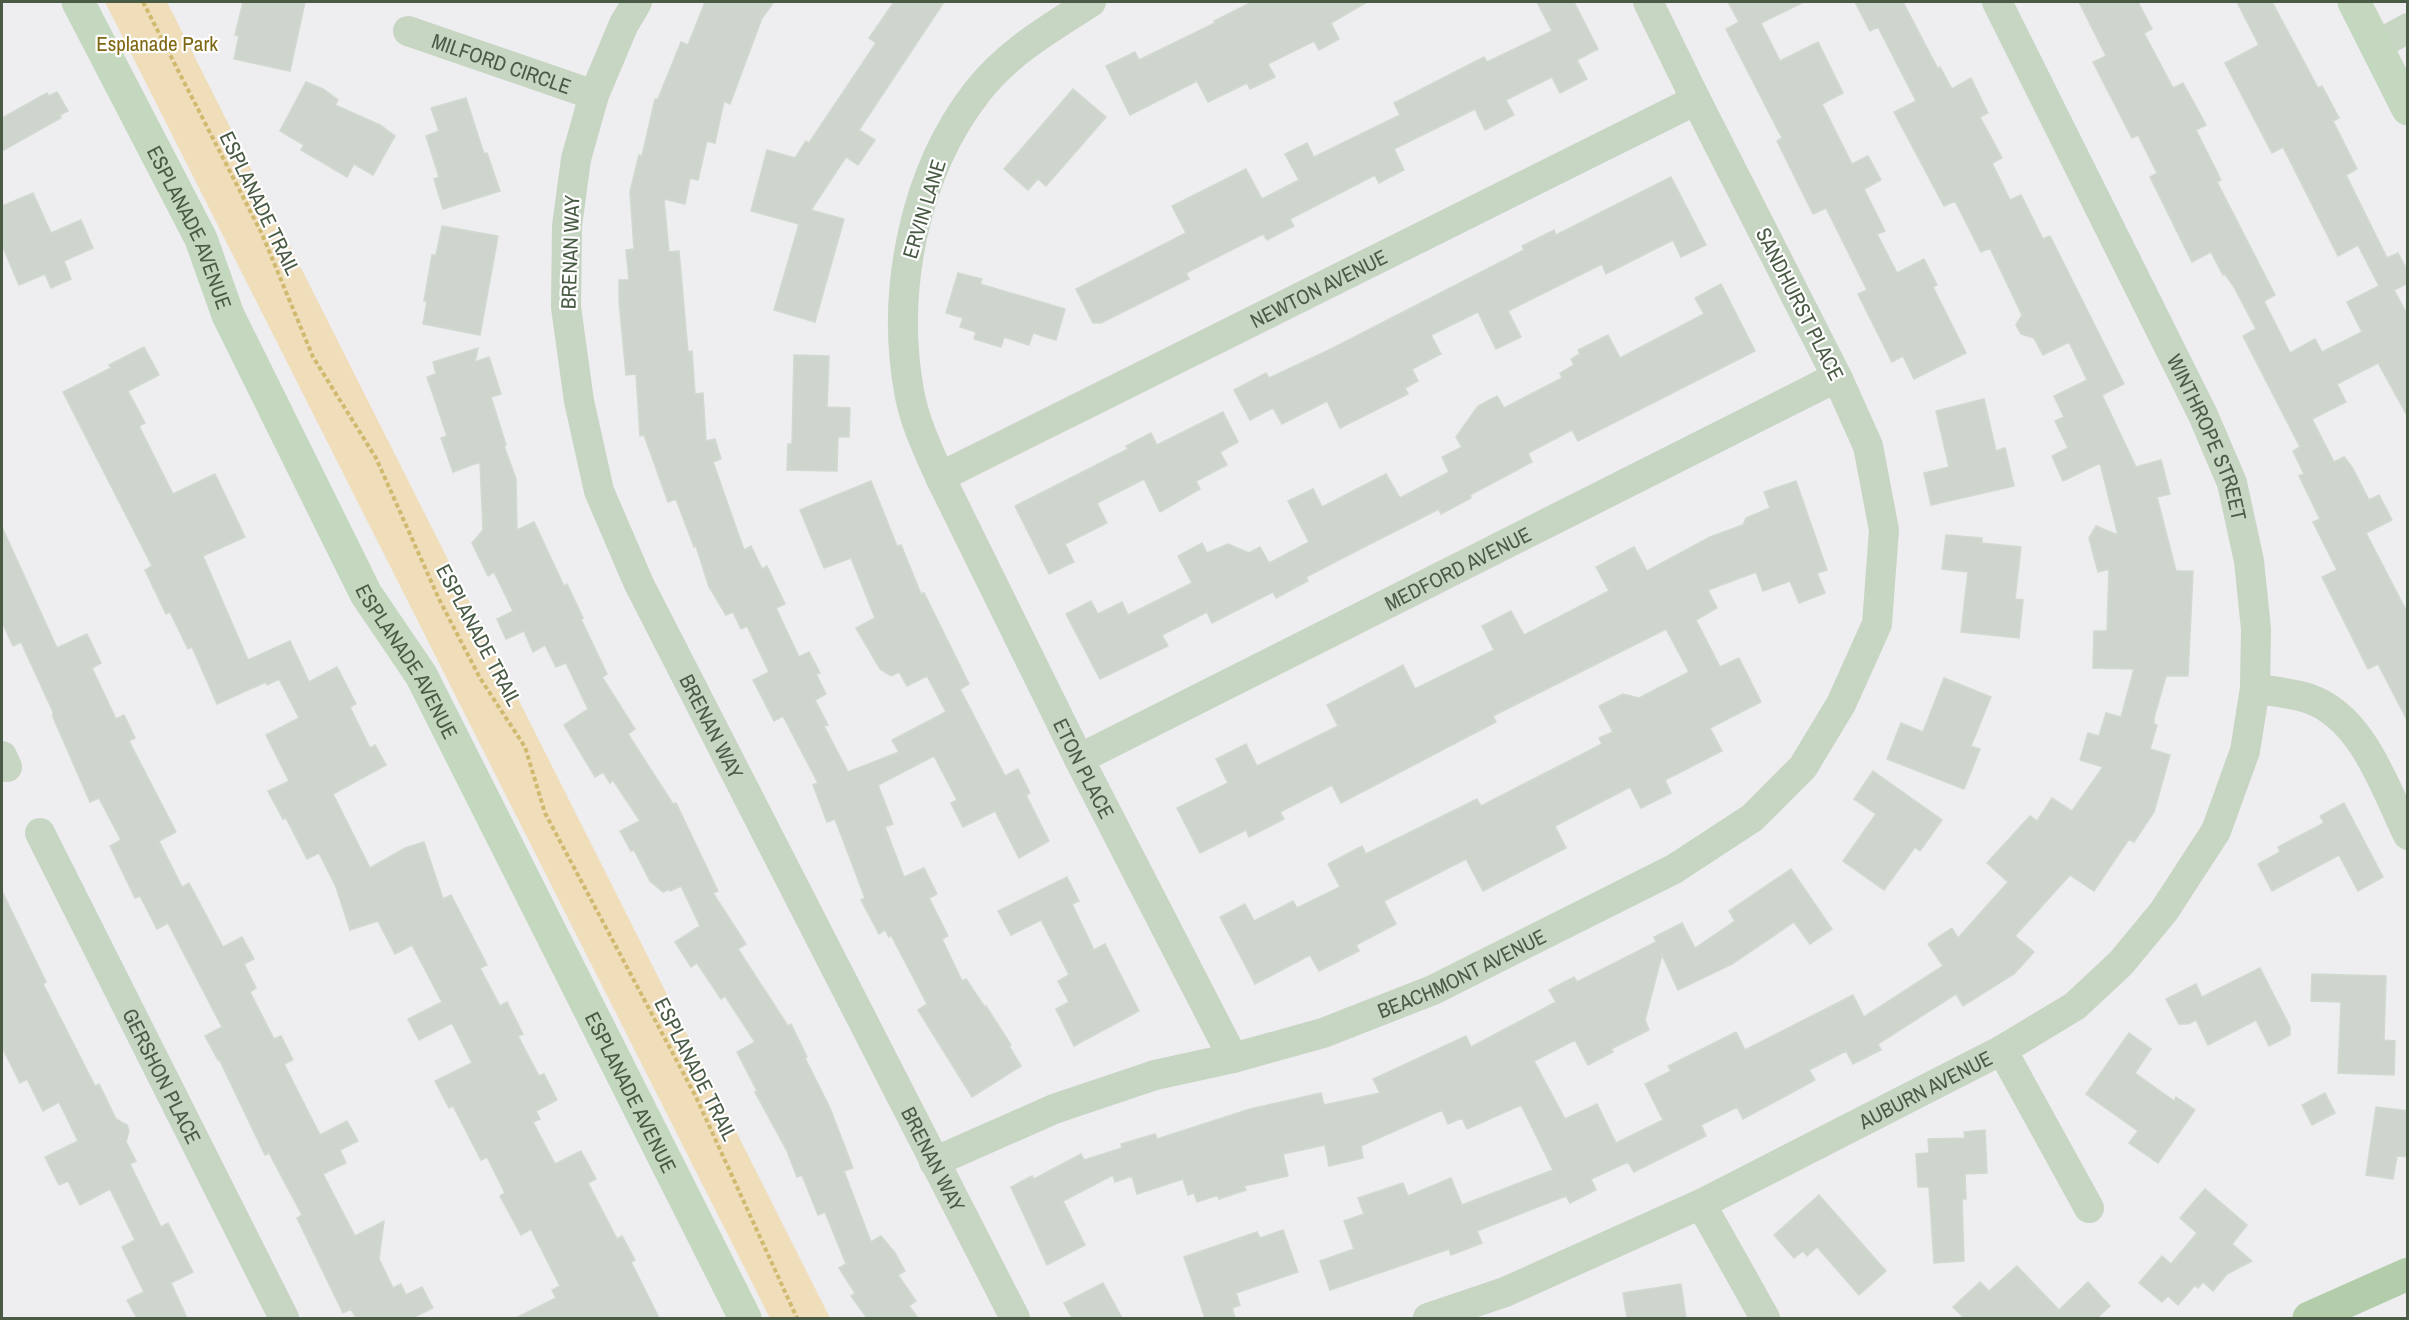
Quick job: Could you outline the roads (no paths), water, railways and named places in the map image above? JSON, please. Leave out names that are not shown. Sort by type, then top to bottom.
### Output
[{"type":"main road","points":[[2309,1318],[2408,1274]]},
{"type":"street","name":"ESPLANADE AVENUE","points":[[78,2],[201,239],[228,315],[366,594],[421,675],[745,1318]]},
{"type":"street","name":"BRENAN WAY","points":[[636,2],[624,24],[594,95],[575,170],[567,226],[566,306],[579,401],[599,491],[639,584],[1015,1318]]},
{"type":"street","name":"ERVIN LANE","points":[[940,477],[923,440],[909,393],[902,331],[905,275],[916,223],[947,136],[978,91],[1029,41],[1091,2]]},
{"type":"street","name":"SANDHURST PLACE","points":[[1648,2],[1838,377],[1868,446],[1884,530],[1877,624]]},
{"type":"street","name":"WINTHROPE STREET","points":[[1997,2],[2203,415],[2232,483],[2249,561],[2256,629],[2255,688]]},
{"type":"street","points":[[2354,2],[2408,109]]},
{"type":"street","points":[[2376,46],[2408,28]]},
{"type":"street","name":"MILFORD CIRCLE","points":[[408,31],[594,95]]},
{"type":"street","name":"NEWTON AVENUE","points":[[940,477],[1696,100]]},
{"type":"street","name":"MEDFORD AVENUE","points":[[1079,759],[1838,377]]},
{"type":"street","name":"ETON PLACE","points":[[940,477],[1079,759],[1233,1058]]},
{"type":"street","name":"BEACHMONT AVENUE","points":[[934,1162],[1054,1109],[1155,1075],[1233,1058],[1323,1033],[1433,990],[1674,869],[1752,818],[1803,767],[1841,704],[1877,624]]},
{"type":"street","points":[[2255,688],[2310,699],[2337,713],[2360,738],[2408,835]]},
{"type":"street","name":"AUBURN AVENUE","points":[[1428,1318],[1505,1292],[1701,1204],[2002,1050],[2075,1006],[2121,963],[2164,911],[2216,831],[2245,751],[2255,688]]},
{"type":"street","name":"GERSHON PLACE","points":[[40,833],[284,1318]]},
{"type":"street","points":[[2002,1050],[2089,1208]]},
{"type":"street","points":[[1701,1204],[1765,1318]]},
{"type":"park label","name":"Esplanade Park","points":[[157,43]]}]
